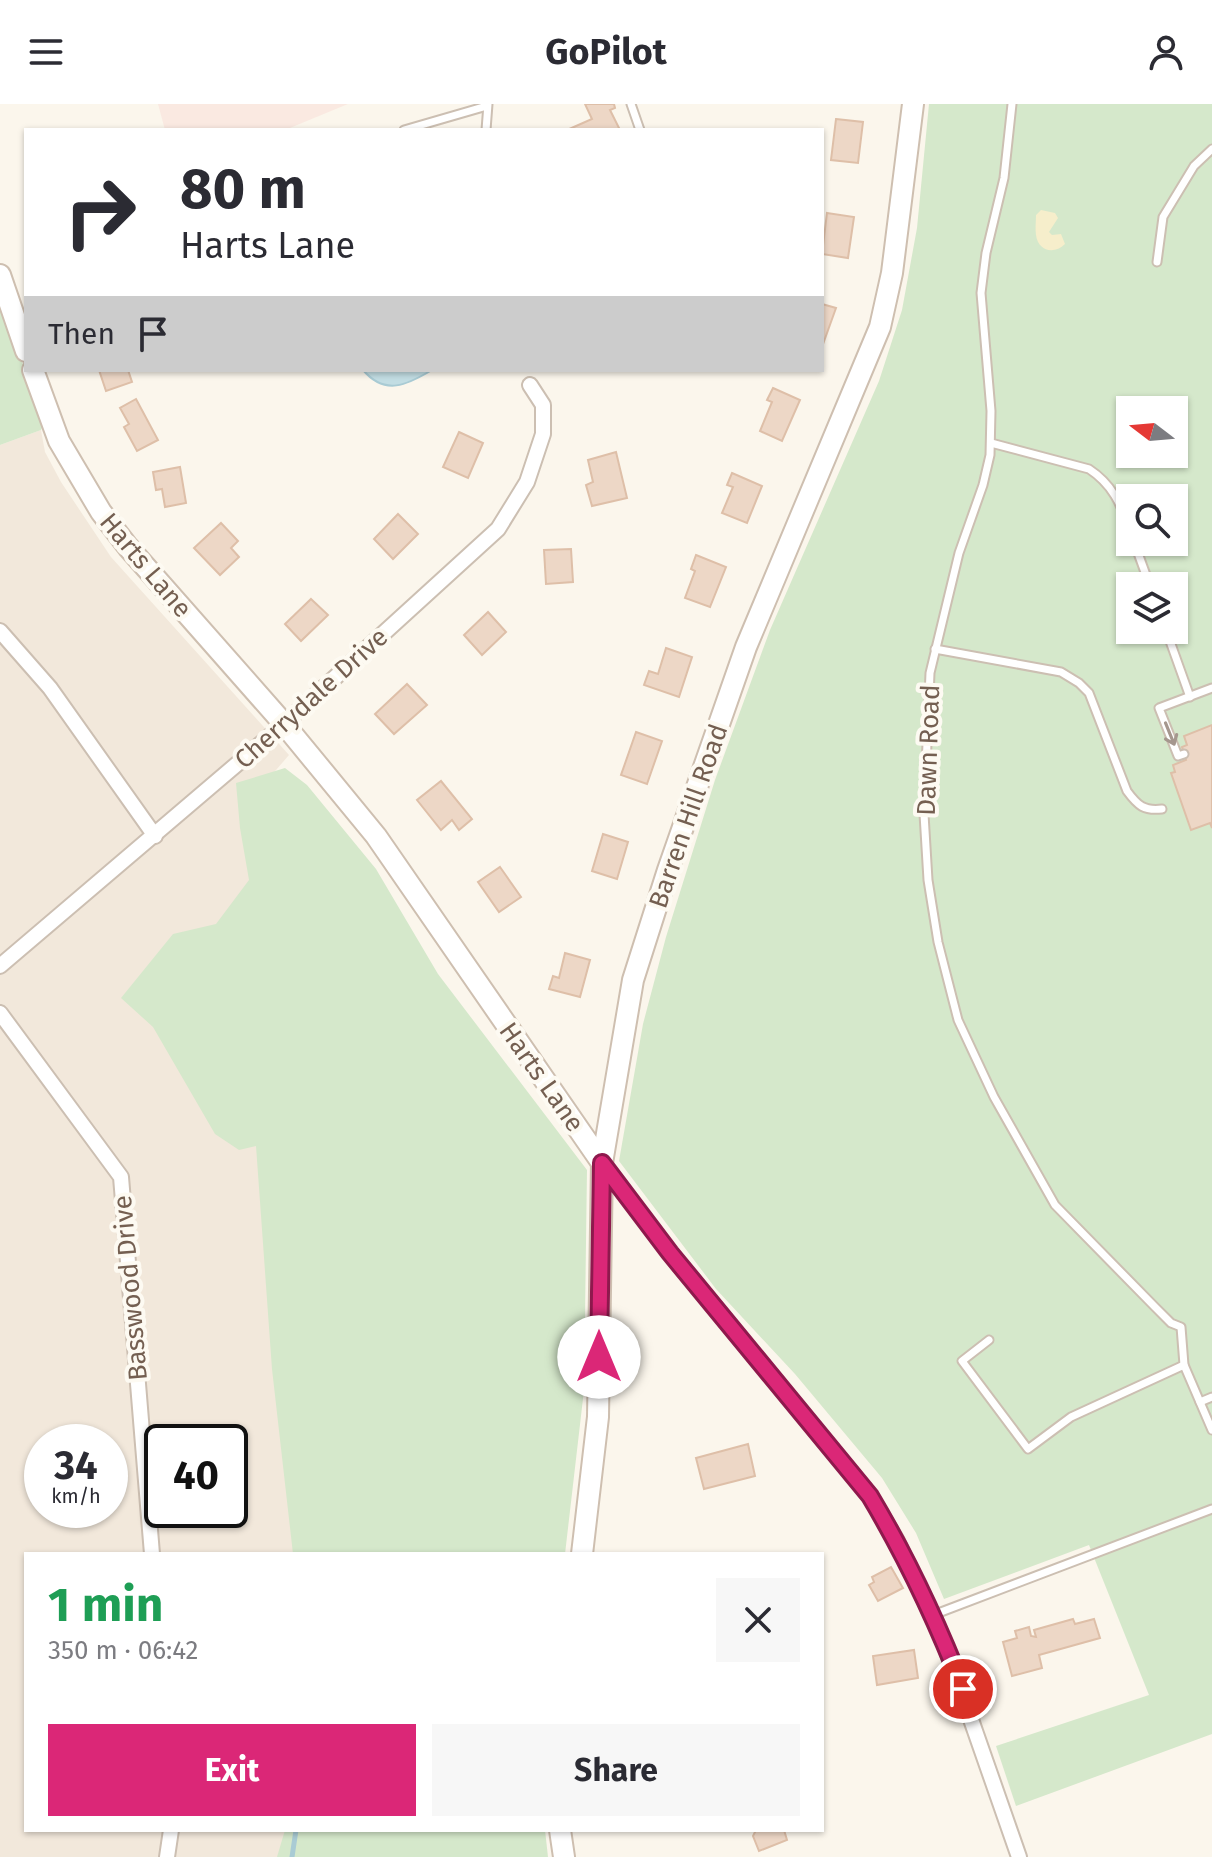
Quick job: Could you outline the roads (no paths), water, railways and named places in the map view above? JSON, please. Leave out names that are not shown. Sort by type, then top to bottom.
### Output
[{"type":"street","name":"Barren Hill Road","points":[[582,1552],[598,1417],[602,1163],[633,980],[746,647],[880,327],[892,273],[913,104]]},
{"type":"street","points":[[0,275],[24,345]]},
{"type":"street","name":"Harts Lane","points":[[34,372],[59,441],[84,488],[101,512],[376,836],[602,1163],[670,1253],[870,1496],[897,1541],[933,1615],[963,1689],[1019,1857]]},
{"type":"street","name":"Cherrydale Drive","points":[[0,966],[284,724],[498,529],[527,482],[543,434],[543,405],[530,385]]},
{"type":"street","points":[[0,631],[50,688],[155,836]]},
{"type":"street","name":"Basswood Drive","points":[[0,1013],[121,1177],[152,1552]]},
{"type":"street","points":[[167,1857],[171,1832]]},
{"type":"street","points":[[560,1832],[564,1857]]},
{"type":"lane","points":[[631,104],[639,128]]},
{"type":"lane","name":"Dawn Road","points":[[1012,104],[1004,178],[986,253],[981,293],[991,443],[988,469],[959,553],[930,673],[924,814],[928,880],[958,1020],[994,1097],[1055,1205],[1171,1323],[1181,1327],[1184,1365]]},
{"type":"lane","points":[[411,128],[488,105],[486,128]]},
{"type":"lane","points":[[1157,262],[1163,217],[1194,166],[1212,149]]},
{"type":"lane","points":[[991,443],[1089,469],[1102,477],[1116,494]]},
{"type":"lane","points":[[1171,644],[1190,697]]},
{"type":"lane","points":[[935,649],[1061,672],[1079,683],[1089,693],[1127,791],[1137,805],[1147,810],[1162,809]]},
{"type":"lane","points":[[1184,754],[1178,756],[1159,708],[1212,688]]},
{"type":"lane","points":[[989,1340],[962,1361],[1028,1449],[1071,1417],[1184,1365],[1212,1430]]},
{"type":"lane","points":[[1200,1402],[1212,1397]]},
{"type":"lane","points":[[933,1615],[1212,1509]]},
{"type":"water","points":[[365,372],[428,372],[396,385],[371,378]]},
{"type":"waterway","points":[[292,1857],[296,1832]]}]
